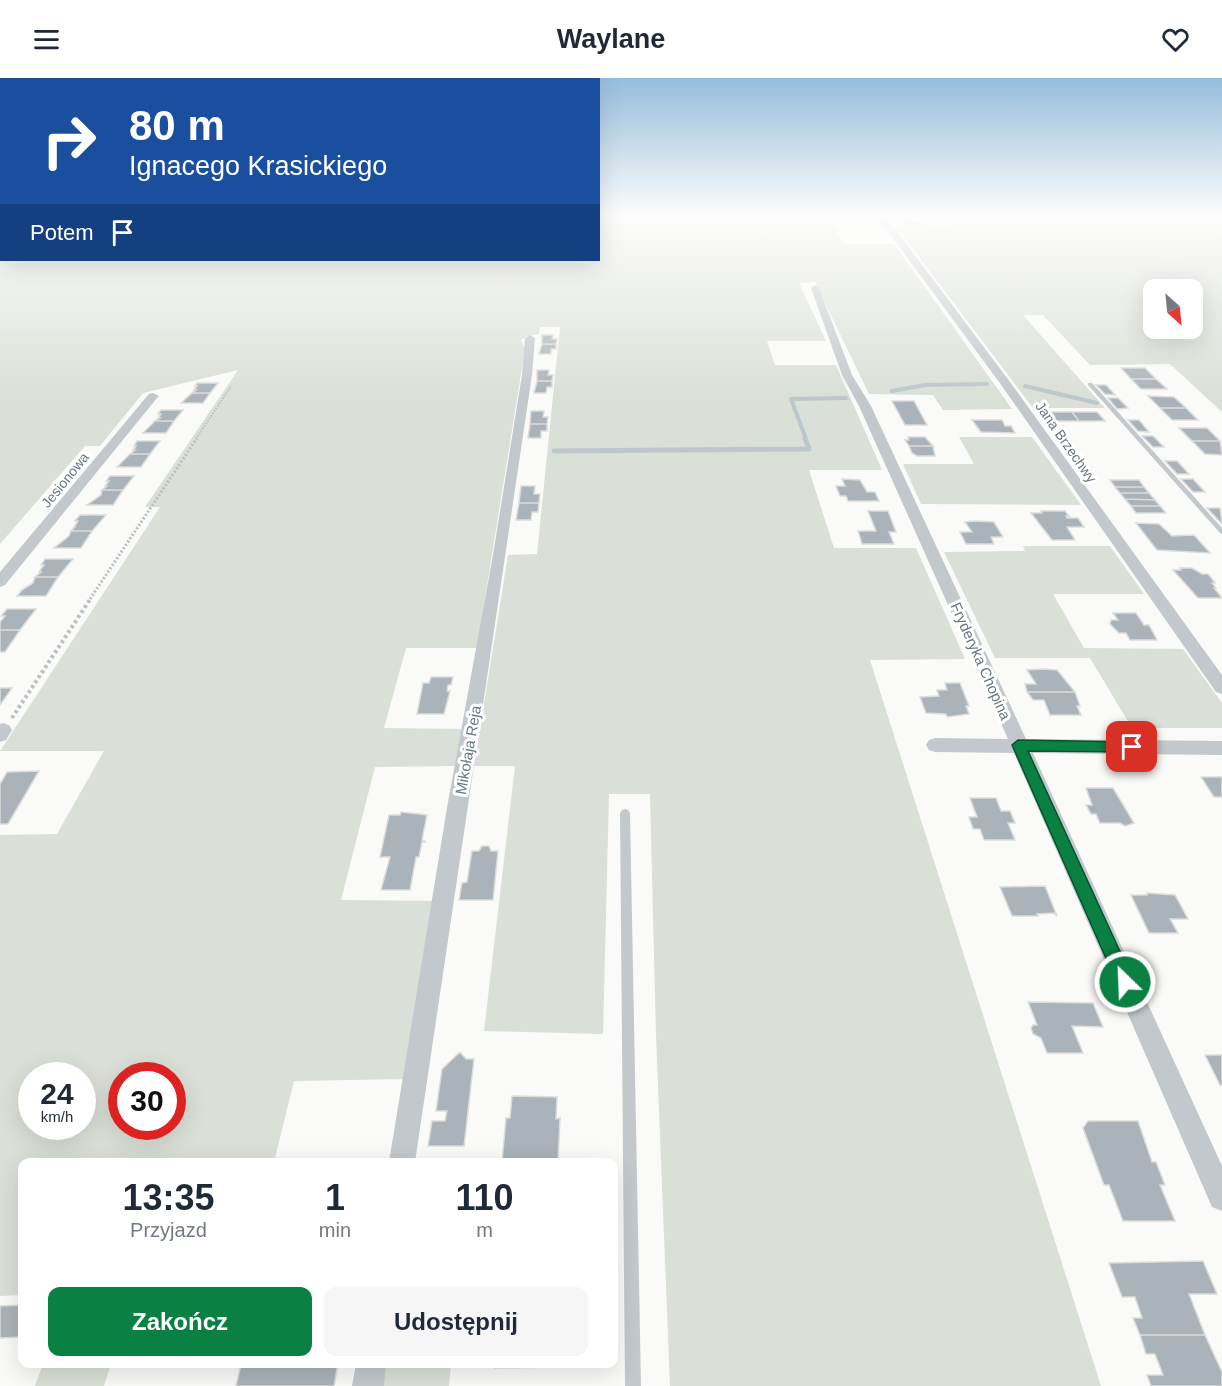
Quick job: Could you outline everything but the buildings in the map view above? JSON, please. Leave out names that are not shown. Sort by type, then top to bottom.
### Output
[{"type":"street","name":"Jana Brzechwy","points":[[924,275],[1006,384],[1222,688]]},
{"type":"street","name":"Fryderyka Chopina","points":[[815,288],[847,375],[865,406],[949,587],[1222,1197]]},
{"type":"street","name":"Mikołaja Reja","points":[[403,1158],[525,395],[530,338]]},
{"type":"street","name":"Jesionowa","points":[[0,582],[153,396]]},
{"type":"street","points":[[935,745],[1222,748]]},
{"type":"street","points":[[368,1386],[370,1368]]},
{"type":"lane","points":[[1090,384],[1222,532]]},
{"type":"lane","points":[[625,813],[633,1386]]},
{"type":"path","points":[[1,732],[231,386]]},
{"type":"shaded area","points":[[0,275],[916,275],[1012,409],[943,410],[933,395],[869,394],[815,282],[799,283],[826,341],[767,341],[775,365],[836,365],[882,470],[809,470],[834,548],[916,548],[965,659],[870,660],[1101,1386],[670,1386],[656,1035],[650,794],[609,794],[603,1034],[484,1031],[515,766],[474,766],[508,555],[537,554],[560,327],[540,327],[539,334],[527,336],[521,340],[525,349],[477,648],[406,648],[384,728],[463,729],[457,766],[375,767],[341,900],[435,901],[405,1079],[294,1081],[275,1158],[18,1158],[18,1295],[0,1296],[0,835],[57,834],[104,751],[0,751],[160,507],[145,507],[238,370],[143,393],[100,446],[85,446],[0,544]]},
{"type":"shaded area","points":[[933,275],[1222,275],[1222,412],[1170,364],[1090,365],[1043,315],[1023,315],[1105,408],[1033,408]]},
{"type":"shaded area","points":[[959,437],[1032,437],[1081,505],[921,504],[903,464],[974,464]]},
{"type":"shaded area","points":[[1023,546],[1110,546],[1144,594],[1053,594],[1084,648],[1183,649],[1222,703],[1222,728],[1132,728],[1090,658],[995,658],[944,552],[1025,551]]},
{"type":"shaded area","points":[[42,1368],[110,1368],[104,1386],[35,1386]]},
{"type":"shaded area","points":[[383,1368],[451,1368],[449,1386],[381,1386]]},
{"type":"waterway","points":[[892,391],[925,385],[987,384]]},
{"type":"waterway","points":[[1025,386],[1097,403]]},
{"type":"waterway","points":[[806,439],[791,399],[846,398]]},
{"type":"waterway","points":[[554,451],[809,449],[805,438]]},
{"type":"route","points":[[1125,982],[1018,745],[1132,747]]}]
